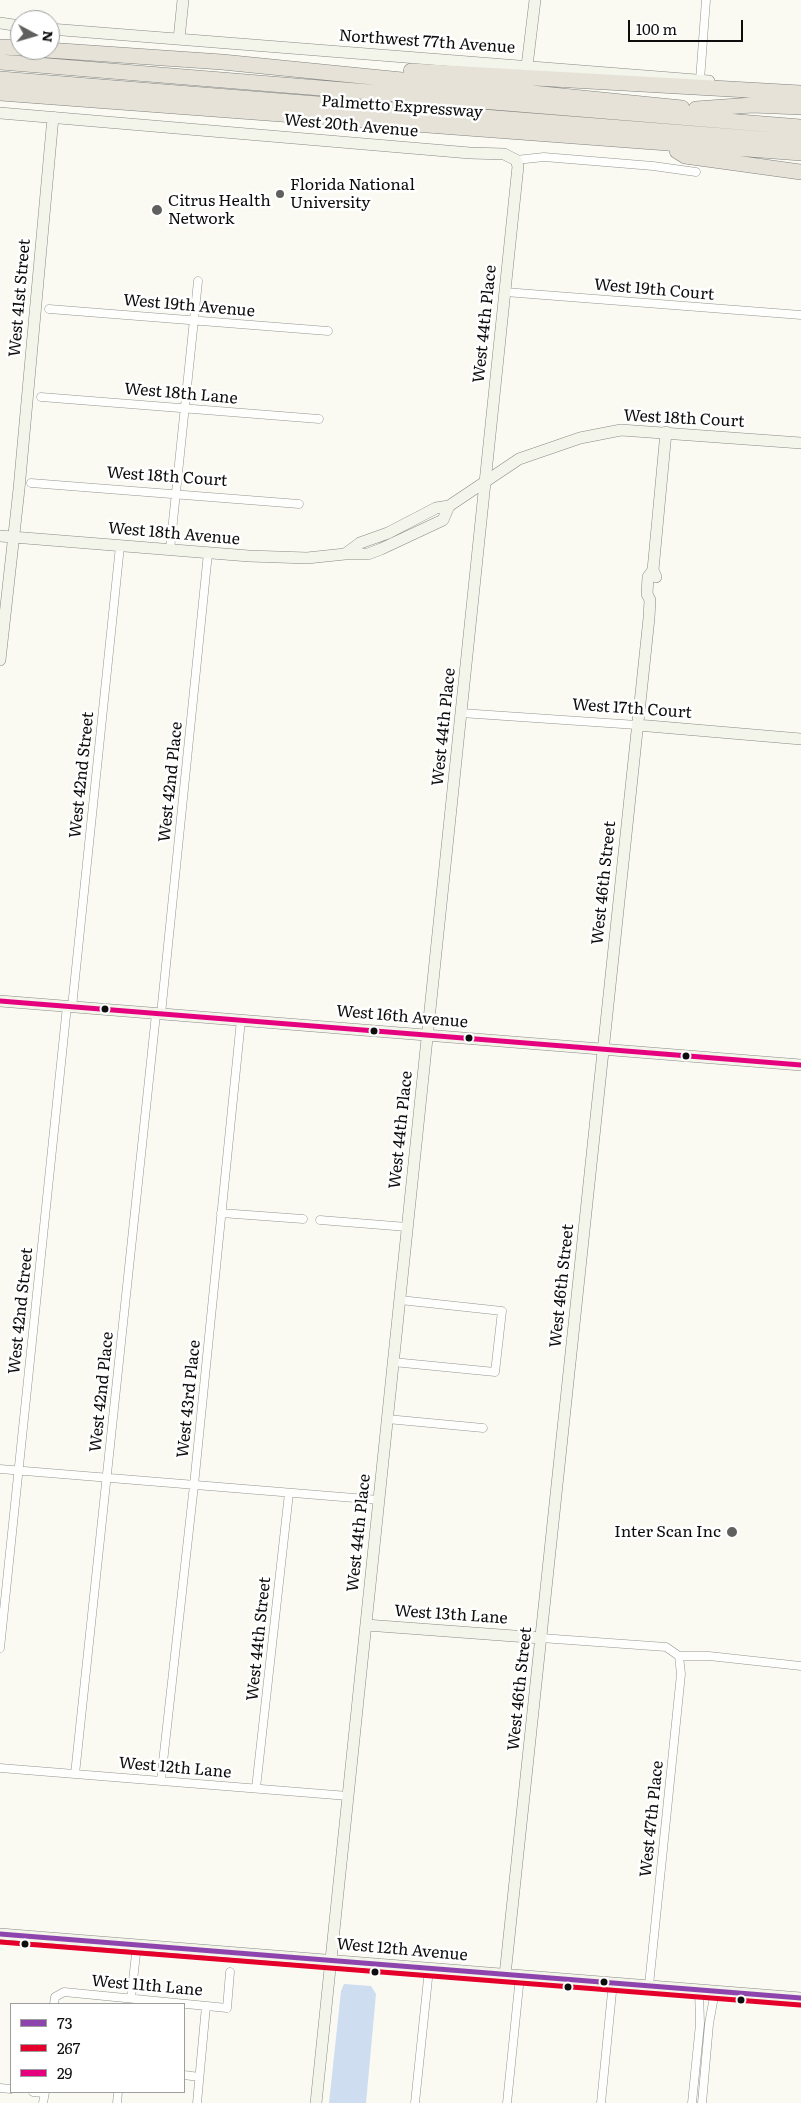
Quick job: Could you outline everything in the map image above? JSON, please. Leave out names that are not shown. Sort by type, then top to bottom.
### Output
[{"type":"highway","name":"Palmetto Expressway","points":[[60,51],[222,62],[696,109],[801,117]]},
{"type":"highway","points":[[0,62],[801,127]]},
{"type":"highway","points":[[222,62],[400,70],[801,93]]},
{"type":"highway","points":[[0,79],[801,142]]},
{"type":"highway","name":"Palmetto Expressway","points":[[0,93],[801,153]]},
{"type":"highway","points":[[696,109],[752,105],[801,107]]},
{"type":"highway","points":[[597,126],[643,142]]},
{"type":"highway","points":[[664,144],[686,156],[801,172]]},
{"type":"street","points":[[179,39],[183,0]]},
{"type":"street","points":[[527,66],[535,0]]},
{"type":"street","points":[[700,80],[706,0]]},
{"type":"street","name":"Northwest 77th Avenue","points":[[60,30],[801,87]]},
{"type":"street","name":"West 20th Avenue","points":[[0,113],[470,153],[504,154],[516,160],[544,157],[653,166],[692,172]]},
{"type":"street","name":"West 41st Street","points":[[0,660],[53,117]]},
{"type":"street","name":"West 44th Place","points":[[316,2103],[486,482],[504,292],[518,175],[516,160]]},
{"type":"street","points":[[170,550],[198,280]]},
{"type":"street","name":"West 19th Court","points":[[504,292],[801,315]]},
{"type":"street","name":"West 19th Avenue","points":[[49,308],[328,332]]},
{"type":"street","name":"West 18th Lane","points":[[41,397],[319,419]]},
{"type":"street","name":"West 18th Court","points":[[486,482],[519,459],[580,438],[621,430],[801,443]]},
{"type":"street","name":"West 46th Street","points":[[505,1975],[650,600],[654,595],[656,577],[653,570],[666,432]]},
{"type":"street","name":"West 18th Avenue","points":[[0,536],[208,553],[307,558],[345,554],[360,543],[388,533],[436,508],[449,506],[486,482]]},
{"type":"street","name":"West 18th Court","points":[[31,483],[299,504]]},
{"type":"street","name":"West 42nd Street","points":[[0,1648],[120,546]]},
{"type":"street","name":"West 42nd Place","points":[[75,1774],[208,553]]},
{"type":"street","name":"West 17th Court","points":[[461,713],[801,739]]},
{"type":"street","name":"West 16th Avenue","points":[[0,1001],[801,1065]]},
{"type":"street","name":"West 43rd Place","points":[[161,1780],[194,1485],[241,1020]]},
{"type":"street","points":[[221,1213],[303,1219]]},
{"type":"street","points":[[320,1220],[407,1227]]},
{"type":"street","points":[[393,1362],[496,1372],[502,1311],[400,1300]]},
{"type":"street","points":[[387,1419],[483,1428]]},
{"type":"street","points":[[0,1469],[379,1500]]},
{"type":"street","name":"West 44th Street","points":[[256,1788],[289,1492]]},
{"type":"street","name":"West 13th Lane","points":[[366,1625],[666,1647],[679,1656],[709,1656],[801,1666]]},
{"type":"street","name":"West 47th Place","points":[[649,1985],[681,1674],[679,1656]]},
{"type":"street","name":"West 12th Lane","points":[[0,1768],[348,1796]]},
{"type":"street","name":"West 12th Avenue","points":[[0,1934],[801,1998]]},
{"type":"street","points":[[131,1998],[137,1945]]},
{"type":"street","points":[[415,2103],[429,1969]]},
{"type":"street","name":"West 11th Lane","points":[[185,2004],[227,2008],[230,1972]]},
{"type":"street","points":[[507,2103],[520,1976]]},
{"type":"street","points":[[601,2103],[613,1982]]},
{"type":"street","points":[[692,2103],[700,2024],[699,1989]]},
{"type":"street","points":[[702,2103],[709,2024],[715,1990]]},
{"type":"street","name":"West 11th Lane","points":[[54,2003],[55,1997],[64,1992],[178,2003]]},
{"type":"street","points":[[197,2103],[206,2006]]},
{"type":"street","points":[[185,2075],[199,2077]]},
{"type":"water","points":[[344,1984],[371,1986],[376,1994],[366,2103],[329,2103],[341,1991]]},
{"type":"transit line","name":"29","points":[[0,1001],[801,1065]]},
{"type":"transit line","name":"73","points":[[0,1934],[801,1998]]},
{"type":"transit line","name":"267","points":[[0,1942],[800,2005]]},
{"type":"place","name":"Florida National University","points":[[280,194]]},
{"type":"place","name":"Citrus Health Network","points":[[157,210]]},
{"type":"place","name":"Inter Scan Inc","points":[[732,1532]]}]
